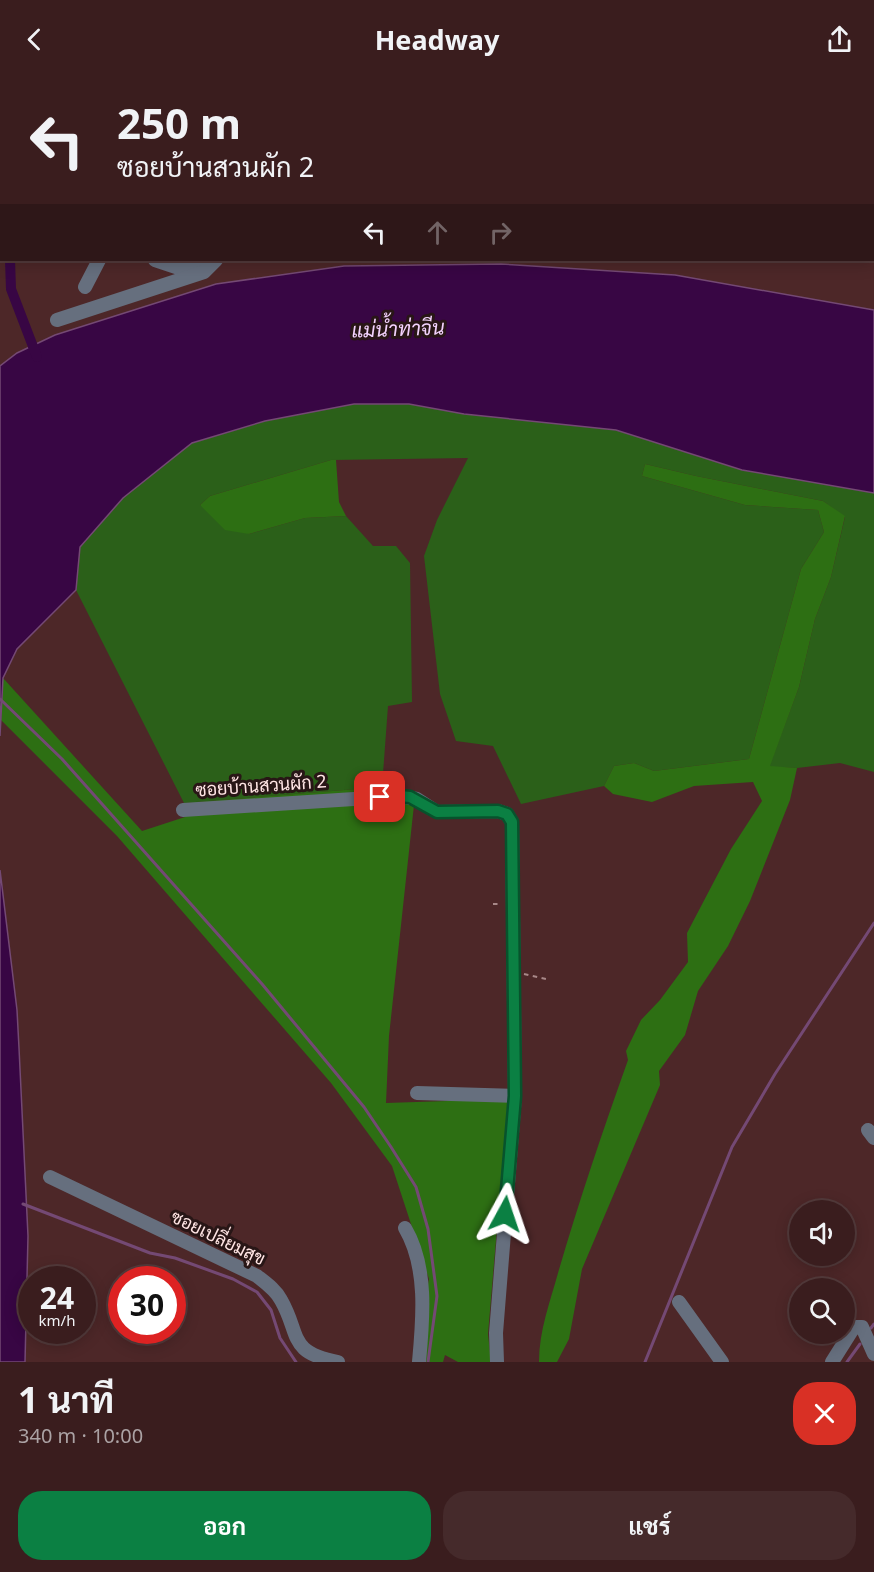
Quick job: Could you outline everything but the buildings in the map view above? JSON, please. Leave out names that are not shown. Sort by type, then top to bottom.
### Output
[{"type":"street","points":[[85,286],[98,261]]},
{"type":"street","points":[[159,261],[188,269],[213,263]]},
{"type":"street","points":[[57,320],[204,272],[213,263]]},
{"type":"street","name":"ซอยบ้านสวนผัก 2","points":[[183,810],[400,796],[417,800],[437,812],[498,811],[507,814],[512,822],[515,1096],[496,1333],[497,1362]]},
{"type":"street","points":[[417,1093],[515,1096]]},
{"type":"street","name":"ซอยเปลี่ยมสุข","points":[[50,1177],[257,1276],[270,1285],[281,1299],[301,1346],[321,1359],[338,1362]]},
{"type":"street","points":[[405,1228],[414,1244],[422,1296],[423,1316],[419,1362]]},
{"type":"street","points":[[679,1302],[723,1362]]},
{"type":"street","points":[[832,1362],[854,1327],[862,1327],[874,1354]]},
{"type":"path","points":[[514,971],[550,980]]},
{"type":"green space","points":[[354,404],[409,404],[464,414],[616,430],[742,470],[874,493],[874,772],[840,763],[797,768],[769,767],[799,687],[815,619],[831,577],[845,517],[823,501],[645,464],[642,476],[745,505],[818,510],[824,532],[801,569],[749,759],[654,771],[634,763],[614,766],[604,786],[521,804],[493,746],[456,741],[440,694],[424,556],[437,520],[468,458],[331,460],[210,496],[200,505],[249,534],[305,518],[346,516],[373,546],[396,546],[410,563],[412,702],[388,706],[382,787],[184,803],[76,590],[80,547],[123,498],[192,443],[265,421]]},
{"type":"green space","points":[[336,460],[339,502],[346,516],[305,518],[249,534],[225,530],[200,505],[210,496]]},
{"type":"green space","points":[[645,464],[823,501],[845,516],[831,577],[815,619],[799,687],[770,766],[797,768],[790,800],[750,901],[728,946],[698,991],[685,1035],[659,1071],[660,1085],[582,1269],[569,1339],[557,1362],[539,1362],[548,1306],[600,1139],[628,1060],[626,1051],[641,1020],[660,1000],[688,962],[687,933],[731,849],[762,801],[753,782],[694,786],[652,802],[613,794],[604,786],[614,766],[634,763],[654,771],[749,759],[801,569],[824,532],[818,510],[745,505],[642,476]]},
{"type":"green space","points":[[3,678],[142,831],[185,817],[184,803],[382,787],[414,805],[389,1036],[386,1103],[508,1099],[488,1334],[491,1362],[458,1362],[445,1355],[443,1362],[412,1362],[429,1279],[392,1166],[331,1083],[117,836],[1,720]]},
{"type":"water","name":"แม่น้ำท่าจีน","points":[[501,264],[675,275],[874,310],[874,493],[742,470],[616,430],[464,414],[409,404],[354,404],[265,421],[192,443],[123,498],[80,547],[76,590],[17,649],[3,678],[0,736],[0,366],[17,353],[55,335],[216,284],[344,266]]},
{"type":"water","points":[[0,870],[17,1010],[28,1236],[27,1266],[18,1266],[18,1344],[25,1344],[25,1362],[0,1362]]},
{"type":"waterway","points":[[10,261],[11,289],[37,357]]},
{"type":"waterway","points":[[0,699],[62,759],[262,984],[364,1107],[391,1147],[416,1187],[428,1229],[437,1296],[428,1362]]},
{"type":"waterway","points":[[645,1362],[732,1147],[775,1074],[874,923]]},
{"type":"waterway","points":[[23,1204],[150,1253],[175,1258],[233,1279],[257,1292],[271,1310],[280,1338],[296,1362]]},
{"type":"waterway","points":[[871,1328],[874,1324]]},
{"type":"waterway","points":[[847,1362],[860,1344]]},
{"type":"route","points":[[380,797],[410,797],[437,812],[498,811],[507,814],[512,822],[515,1096],[505,1214]]}]
